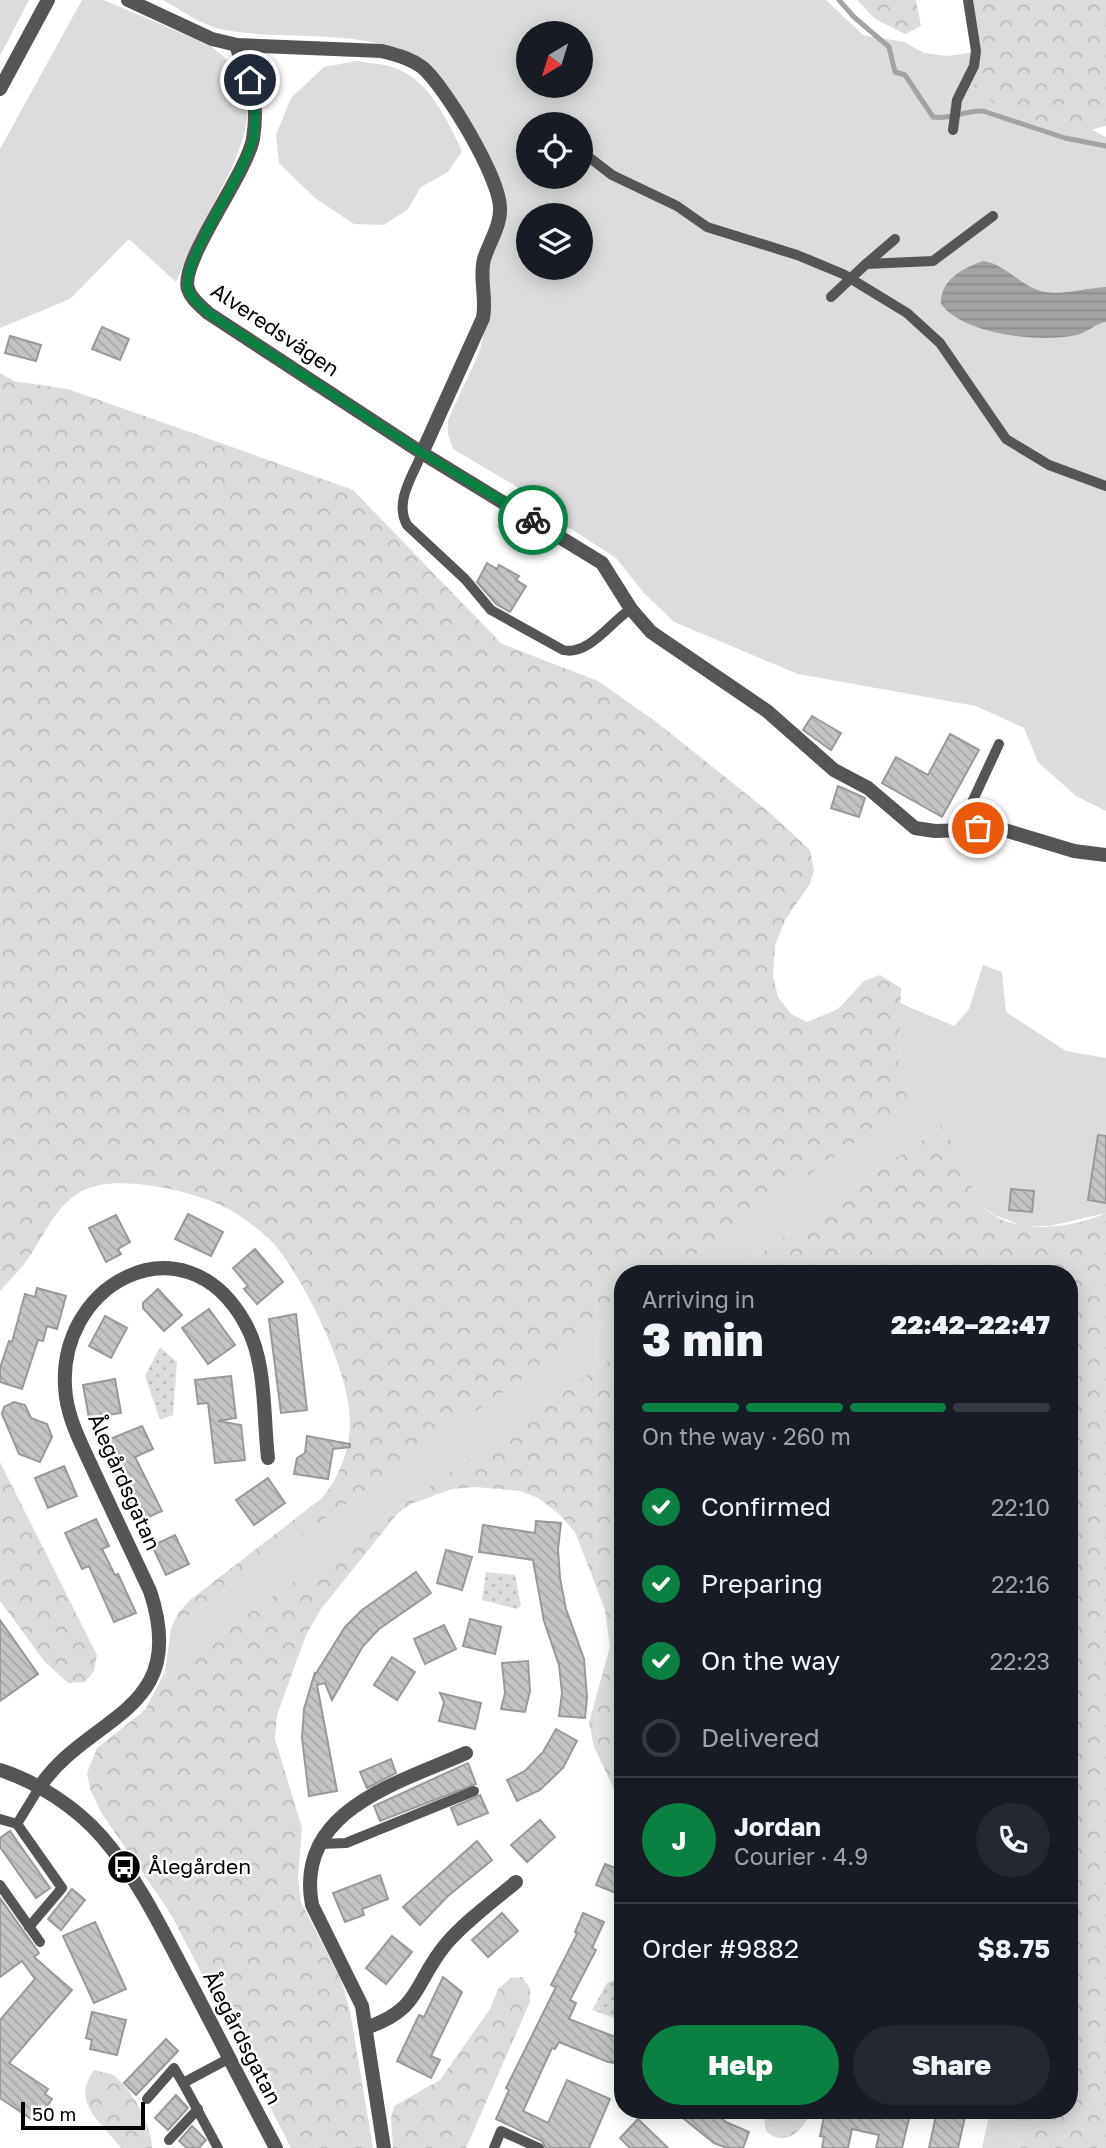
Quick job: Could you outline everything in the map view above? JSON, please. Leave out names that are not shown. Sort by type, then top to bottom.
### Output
[{"type":"street","points":[[0,89],[48,0]]},
{"type":"street","points":[[128,0],[212,38],[237,46],[382,51],[410,60],[438,82],[451,101],[491,177],[500,207],[481,274],[485,306],[483,318],[422,453]]},
{"type":"street","name":"Alveredsvägen","points":[[237,46],[254,102],[253,140],[244,166],[191,264],[187,288],[208,313],[422,453],[602,562],[631,608],[651,632],[767,711],[834,770],[868,788],[915,828],[935,831],[1000,829],[1074,851],[1106,855]]},
{"type":"street","name":"Ålegårdsgatan","points":[[39,1788],[50,1770],[131,1706],[149,1679],[159,1645],[157,1612],[150,1591],[78,1436],[66,1398],[67,1354],[74,1333],[97,1298],[122,1277],[154,1268],[184,1271],[216,1289],[239,1313],[253,1340],[268,1458]]},
{"type":"street","points":[[384,2148],[366,2028],[358,1996],[312,1905],[312,1873],[320,1844],[337,1819],[359,1801],[466,1753]]},
{"type":"street","name":"Ålegårdsgatan","points":[[0,1770],[39,1788],[90,1825],[124,1867],[163,1930],[276,2148]]},
{"type":"street","points":[[366,2028],[393,2018],[408,2006],[447,1943],[516,1882]]},
{"type":"lane","points":[[953,130],[955,111],[974,66],[976,51],[968,0]]},
{"type":"lane","points":[[593,160],[612,175],[677,206],[707,227],[797,255],[849,278],[924,326],[940,343],[1006,439],[1049,465],[1106,486]]},
{"type":"lane","points":[[866,264],[933,261],[993,216]]},
{"type":"lane","points":[[831,297],[895,239]]},
{"type":"lane","points":[[422,453],[401,503],[400,513],[407,525],[465,579],[491,610],[564,650],[573,652],[583,648],[631,608]]},
{"type":"lane","points":[[968,828],[967,813],[999,744]]},
{"type":"lane","points":[[17,1824],[39,1788]]},
{"type":"lane","points":[[320,1844],[346,1843],[474,1791]]},
{"type":"lane","points":[[0,1818],[17,1824],[62,1888],[29,1927]]},
{"type":"lane","points":[[0,1885],[40,1942]]},
{"type":"lane","points":[[183,2083],[230,2058]]},
{"type":"lane","points":[[147,2099],[174,2068],[218,2148]]},
{"type":"lane","points":[[169,2140],[198,2109]]},
{"type":"lane","points":[[494,2148],[501,2131],[539,2148]]},
{"type":"green space","points":[[0,0],[29,0],[0,56]]},
{"type":"green space","points":[[82,0],[104,0],[209,45],[229,63],[242,82],[247,101],[247,121],[242,142],[176,282],[129,239],[70,299],[0,328],[0,149]]},
{"type":"green space","points":[[163,0],[826,0],[863,35],[904,42],[924,53],[948,56],[1001,48],[1081,124],[1106,137],[1106,811],[1076,796],[1038,762],[1024,728],[976,706],[798,674],[674,622],[644,593],[616,558],[545,512],[536,498],[453,449],[448,434],[448,420],[479,353],[490,309],[486,269],[504,223],[480,151],[457,100],[447,85],[426,64],[400,50],[372,42],[341,38],[220,29]]},
{"type":"green space","points":[[857,0],[916,0],[921,26],[905,34],[875,19]]},
{"type":"green space","points":[[967,0],[1106,0],[1106,126],[1077,133],[999,108],[974,86],[973,39]]},
{"type":"green space","points":[[357,61],[395,68],[421,84],[437,105],[462,151],[448,172],[421,187],[408,209],[384,225],[354,224],[315,198],[279,163],[276,135],[291,98],[324,67]]},
{"type":"green space","points":[[0,373],[14,381],[68,389],[353,490],[502,644],[598,681],[659,724],[769,812],[810,850],[814,870],[810,884],[785,920],[775,946],[773,976],[778,997],[791,1014],[807,1022],[838,1009],[864,981],[880,975],[901,988],[899,1069],[923,1094],[682,1265],[614,1265],[614,1313],[171,1628],[179,1612],[190,1600],[322,1498],[338,1473],[349,1435],[349,1405],[336,1359],[315,1309],[279,1250],[234,1212],[188,1193],[126,1183],[89,1188],[71,1198],[56,1215],[25,1263],[0,1291]]},
{"type":"green space","points":[[983,965],[1002,972],[1006,1012],[1066,1051],[1106,1058],[1106,1213],[1050,1226],[1023,1226],[994,1215],[980,1205],[943,1125],[744,1265],[682,1265],[922,1094],[899,1069],[900,1003],[954,1026],[969,1009]]},
{"type":"green space","points":[[943,1125],[980,1202],[995,1216],[1026,1226],[1043,1227],[1077,1223],[1106,1213],[1106,2148],[1020,2148],[1006,2119],[1078,2119],[1078,1265],[744,1265]]},
{"type":"green space","points":[[614,1313],[614,1356],[165,1672],[171,1628]]},
{"type":"green space","points":[[160,1347],[177,1362],[173,1415],[160,1420],[145,1376]]},
{"type":"green space","points":[[614,1356],[614,1789],[594,1747],[589,1722],[610,1647],[605,1610],[575,1532],[558,1513],[538,1498],[520,1491],[475,1487],[452,1489],[411,1504],[398,1513],[321,1609],[306,1635],[277,1715],[275,1739],[302,1828],[298,1877],[301,1902],[341,1980],[350,2011],[373,2148],[291,2148],[171,1914],[102,1814],[90,1789],[87,1773],[97,1748],[145,1710],[165,1672]]},
{"type":"green space","points":[[0,1462],[97,1655],[94,1671],[85,1682],[68,1683],[44,1661],[0,1601]]},
{"type":"green space","points":[[486,1572],[515,1575],[521,1606],[517,1609],[482,1600]]},
{"type":"green space","points":[[522,1977],[530,1988],[530,2002],[466,2148],[393,2148],[391,2118],[394,2106],[440,2080],[490,2009],[498,1989],[511,1978]]},
{"type":"green space","points":[[614,1981],[614,2018],[592,2010],[607,1983]]},
{"type":"green space","points":[[94,2070],[115,2076],[128,2090],[145,2120],[152,2148],[121,2148],[91,2112],[85,2092]]},
{"type":"green space","points":[[764,2119],[807,2119],[799,2130],[787,2137],[774,2136],[767,2132]]},
{"type":"green space","points":[[988,2119],[1006,2119],[1020,2148],[982,2148]]},
{"type":"shaded area","points":[[983,261],[1043,292],[1061,293],[1106,287],[1106,322],[1076,335],[1043,338],[1004,334],[967,323],[952,315],[941,304],[944,288],[954,276]]},
{"type":"building","points":[[102,327],[129,339],[120,360],[92,349]]},
{"type":"building","points":[[10,336],[41,345],[36,361],[5,353]]},
{"type":"building","points":[[487,563],[497,569],[499,565],[519,576],[516,580],[526,586],[510,612],[496,604],[477,582]]},
{"type":"building","points":[[812,716],[841,733],[831,750],[803,730]]},
{"type":"building","points":[[950,734],[979,750],[942,817],[882,783],[896,757],[928,775]]},
{"type":"building","points":[[838,786],[865,798],[859,817],[831,808]]},
{"type":"building","points":[[1098,1135],[1106,1136],[1106,1203],[1088,1200]]},
{"type":"building","points":[[1011,1189],[1034,1191],[1032,1212],[1009,1210]]},
{"type":"building","points":[[188,1214],[223,1232],[211,1256],[175,1239]]},
{"type":"building","points":[[116,1215],[130,1242],[118,1249],[121,1254],[106,1262],[89,1228]]},
{"type":"building","points":[[255,1249],[283,1282],[257,1304],[244,1289],[248,1286],[233,1268]]},
{"type":"building","points":[[37,1288],[66,1296],[57,1329],[47,1326],[43,1341],[38,1340],[22,1389],[0,1382],[0,1368],[9,1341],[12,1342],[25,1294],[35,1297]]},
{"type":"building","points":[[158,1289],[182,1315],[164,1331],[143,1308],[143,1303]]},
{"type":"building","points":[[209,1309],[235,1345],[208,1364],[182,1328]]},
{"type":"building","points":[[296,1314],[307,1410],[281,1413],[269,1319]]},
{"type":"building","points":[[105,1316],[127,1328],[111,1358],[89,1346]]},
{"type":"building","points":[[231,1376],[236,1418],[218,1421],[241,1425],[245,1460],[215,1463],[208,1403],[198,1404],[195,1380]]},
{"type":"building","points":[[115,1379],[121,1413],[89,1418],[83,1385]]},
{"type":"building","points":[[14,1402],[25,1405],[31,1418],[47,1424],[52,1437],[40,1462],[19,1454],[2,1414],[4,1407]]},
{"type":"building","points":[[142,1426],[153,1449],[135,1457],[162,1511],[140,1521],[100,1443]]},
{"type":"building","points":[[307,1436],[350,1444],[350,1447],[333,1449],[328,1479],[294,1474],[297,1458],[305,1453]]},
{"type":"building","points":[[64,1466],[77,1496],[48,1508],[35,1478]]},
{"type":"building","points":[[268,1478],[285,1503],[254,1525],[236,1500]]},
{"type":"building","points":[[96,1519],[109,1546],[102,1549],[115,1575],[118,1574],[136,1613],[114,1622],[89,1566],[82,1569],[65,1533]]},
{"type":"building","points":[[536,1521],[561,1523],[558,1549],[560,1578],[566,1609],[584,1659],[587,1697],[585,1718],[559,1716],[562,1693],[559,1665],[544,1621],[533,1560],[479,1552],[483,1525],[535,1533]]},
{"type":"building","points":[[175,1535],[189,1564],[166,1575],[152,1546]]},
{"type":"building","points":[[446,1550],[472,1557],[462,1590],[437,1583]]},
{"type":"building","points":[[416,1572],[431,1593],[379,1629],[363,1646],[332,1700],[325,1683],[317,1685],[337,1791],[309,1796],[302,1738],[304,1709],[315,1672],[315,1675],[345,1627],[362,1610]]},
{"type":"building","points":[[470,1619],[501,1627],[495,1654],[463,1646]]},
{"type":"building","points":[[0,1620],[38,1674],[0,1701]]},
{"type":"building","points":[[444,1625],[456,1649],[425,1664],[414,1639]]},
{"type":"building","points":[[392,1657],[415,1672],[397,1700],[374,1685]]},
{"type":"building","points":[[528,1661],[530,1691],[525,1712],[501,1709],[505,1693],[502,1663]]},
{"type":"building","points":[[440,1693],[481,1703],[475,1729],[439,1721],[444,1702]]},
{"type":"building","points":[[556,1729],[577,1741],[563,1768],[540,1790],[517,1801],[507,1780],[525,1771],[543,1752]]},
{"type":"building","points":[[391,1759],[396,1773],[367,1788],[360,1772]]},
{"type":"building","points":[[468,1763],[476,1784],[380,1821],[374,1806]]},
{"type":"building","points":[[480,1795],[488,1813],[458,1825],[451,1808]]},
{"type":"building","points":[[540,1820],[555,1837],[527,1862],[511,1845]]},
{"type":"building","points":[[10,1831],[50,1888],[36,1898],[0,1847],[0,1838]]},
{"type":"building","points":[[477,1841],[492,1860],[448,1896],[420,1925],[403,1907]]},
{"type":"building","points":[[605,1864],[614,1868],[614,1892],[596,1885]]},
{"type":"building","points":[[380,1875],[388,1899],[362,1909],[364,1915],[345,1922],[333,1893]]},
{"type":"building","points":[[72,1889],[85,1900],[61,1930],[48,1919]]},
{"type":"building","points":[[0,1898],[39,1953],[34,1957],[72,1990],[9,2063],[48,2089],[45,2094],[52,2099],[36,2122],[0,2098],[0,2020],[35,1979],[22,1961],[0,1977]]},
{"type":"building","points":[[502,1913],[518,1931],[488,1957],[472,1940]]},
{"type":"building","points":[[583,1913],[604,1922],[592,1948],[596,1950],[570,2000],[576,2003],[569,2019],[614,2036],[614,2063],[559,2042],[555,2049],[552,2048],[523,2111],[548,2123],[567,2080],[610,2099],[589,2148],[546,2148],[542,2141],[496,2119],[509,2090],[506,2088],[556,1987],[551,1985],[577,1934],[575,1932]]},
{"type":"building","points":[[95,1922],[126,1989],[94,2003],[63,1936]]},
{"type":"building","points":[[392,1936],[412,1952],[386,1984],[366,1968]]},
{"type":"building","points":[[443,1977],[462,1992],[431,2056],[440,2060],[431,2078],[397,2061],[419,2015],[424,2017]]},
{"type":"building","points":[[92,2012],[126,2020],[117,2055],[90,2049],[92,2040],[86,2038]]},
{"type":"building","points":[[166,2039],[178,2051],[136,2095],[124,2083]]},
{"type":"building","points":[[176,2095],[188,2108],[168,2130],[155,2118]]},
{"type":"building","points":[[638,2119],[668,2148],[630,2148],[620,2138]]},
{"type":"building","points":[[684,2119],[722,2119],[749,2132],[743,2148],[727,2148],[714,2143]]},
{"type":"building","points":[[824,2119],[909,2119],[902,2148],[876,2148],[879,2135],[852,2129],[848,2148],[822,2148],[824,2137],[820,2136]]},
{"type":"building","points":[[935,2119],[965,2119],[958,2148],[929,2148]]},
{"type":"building","points":[[192,2126],[206,2140],[199,2148],[187,2148],[179,2141]]},
{"type":"waterway","points":[[839,0],[854,17],[889,47],[895,72],[905,75],[933,117],[983,111],[1065,138],[1106,146]]},
{"type":"way so far","points":[[533,520],[602,562],[631,608],[651,632],[767,711],[834,770],[878,795],[915,828],[935,831],[978,828]]},
{"type":"place","name":"Ålegården","points":[[124,1867]]},
{"type":"route","points":[[250,80],[255,121],[253,140],[244,166],[191,264],[187,288],[194,299],[208,313],[422,453],[533,520]]}]
